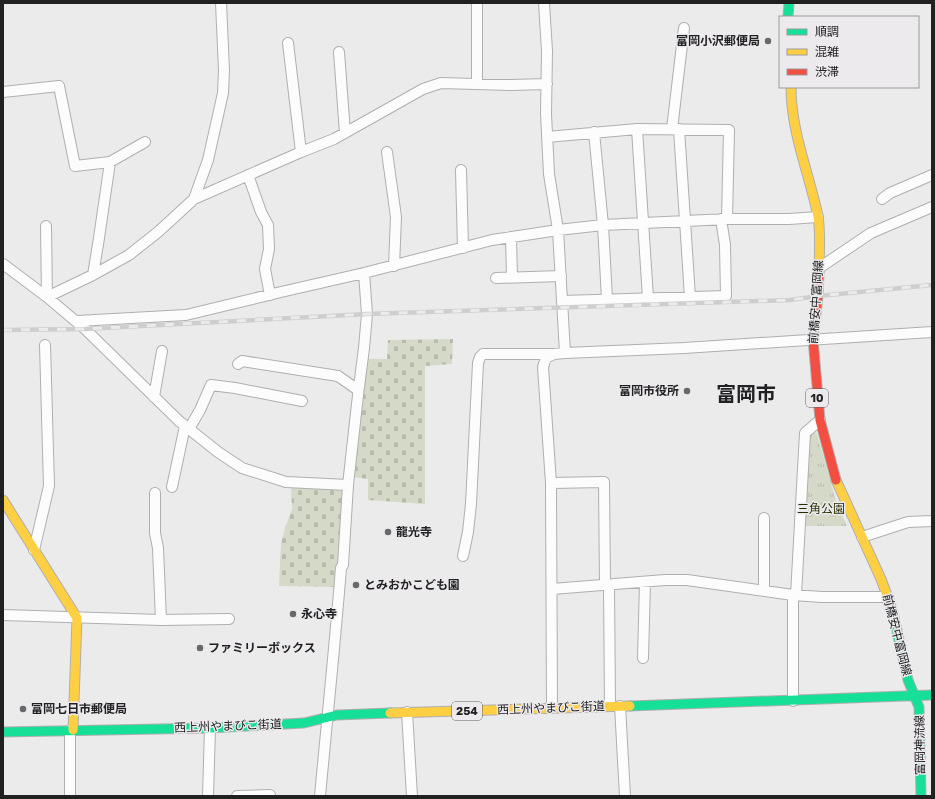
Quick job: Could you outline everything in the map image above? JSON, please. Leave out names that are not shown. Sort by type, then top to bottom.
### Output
[{"type":"main road","points":[[788,16],[789,3]]},
{"type":"main road","name":"前橋安中富岡線","points":[[791,88],[791,104],[795,126],[818,217],[820,235],[818,296],[813,339],[820,420],[834,477],[882,579],[892,609],[908,680],[914,696]]},
{"type":"main road","points":[[3,500],[77,618],[72,730]]},
{"type":"main road","name":"西上州やまびこ街道","points":[[3,732],[210,728],[304,723],[337,715],[793,701],[932,695]]},
{"type":"main road","name":"富岡神流線","points":[[914,696],[919,707],[921,796]]},
{"type":"street","points":[[194,199],[208,160],[223,93],[224,70],[221,3]]},
{"type":"street","points":[[477,3],[477,84]]},
{"type":"street","points":[[544,3],[547,51],[546,114],[549,174],[558,230],[565,353]]},
{"type":"street","points":[[684,28],[675,129],[690,297]]},
{"type":"street","points":[[288,43],[301,152]]},
{"type":"street","points":[[339,52],[345,133]]},
{"type":"street","points":[[47,297],[129,256],[194,199],[334,139],[423,89],[441,83],[547,84]]},
{"type":"street","points":[[3,92],[59,86],[75,166],[110,162],[145,142]]},
{"type":"street","points":[[547,136],[637,129],[729,130],[724,219],[726,296],[562,301]]},
{"type":"street","points":[[637,129],[648,298]]},
{"type":"street","points":[[594,132],[607,299]]},
{"type":"street","points":[[387,152],[396,217],[394,266]]},
{"type":"street","points":[[93,275],[110,162]]},
{"type":"street","points":[[461,170],[463,248]]},
{"type":"street","points":[[248,175],[261,212],[268,225],[268,249],[265,269],[270,295]]},
{"type":"street","points":[[882,199],[890,193],[932,175]]},
{"type":"street","points":[[819,268],[871,233],[932,207]]},
{"type":"street","points":[[76,321],[186,315],[394,266],[492,240],[558,230],[602,225],[724,219],[789,219],[818,217]]},
{"type":"street","points":[[46,226],[47,297]]},
{"type":"street","points":[[511,237],[512,277]]},
{"type":"street","points":[[3,264],[76,321],[187,428],[242,468],[286,482],[348,485]]},
{"type":"street","points":[[320,796],[343,565],[348,485],[367,314],[364,273]]},
{"type":"street","points":[[496,278],[561,276]]},
{"type":"street","points":[[463,556],[468,532],[478,363],[483,354],[554,354],[684,348],[932,332]]},
{"type":"street","points":[[34,550],[49,486],[45,345]]},
{"type":"street","points":[[154,397],[162,351]]},
{"type":"street","points":[[552,708],[551,484],[543,367],[546,358],[554,354]]},
{"type":"street","points":[[238,364],[242,361],[338,376],[358,390]]},
{"type":"street","points":[[172,487],[187,428],[200,410],[211,386],[235,388],[302,401]]},
{"type":"street","points":[[793,701],[794,595],[805,433],[820,420]]},
{"type":"street","points":[[551,484],[604,482],[607,585],[615,706],[625,796]]},
{"type":"street","points":[[155,494],[155,533],[158,548],[160,620]]},
{"type":"street","points":[[764,518],[764,591]]},
{"type":"street","points":[[862,537],[908,522],[932,521]]},
{"type":"street","points":[[552,589],[687,580],[794,595],[822,597],[888,597]]},
{"type":"street","points":[[643,658],[645,582]]},
{"type":"street","points":[[3,615],[160,620],[229,619]]},
{"type":"street","points":[[407,712],[412,796]]},
{"type":"street","points":[[208,796],[210,728]]},
{"type":"street","points":[[70,796],[72,730]]},
{"type":"street","points":[[237,796],[270,796]]},
{"type":"green space","points":[[453,339],[452,364],[425,366],[425,504],[368,500],[368,479],[353,477],[365,359],[387,359],[388,340]]},
{"type":"green space","name":"三角公園","points":[[814,431],[817,434],[836,501],[847,526],[804,526],[807,437]]},
{"type":"green space","points":[[291,486],[344,489],[336,587],[279,586],[281,543],[292,509]]},
{"type":"railway","points":[[3,330],[85,329],[367,314],[790,300],[932,285]]},
{"type":"traffic: fast","points":[[788,16],[789,3]]},
{"type":"traffic: fast","points":[[895,622],[908,680],[919,707],[921,796]]},
{"type":"traffic: fast","points":[[630,706],[932,695]]},
{"type":"traffic: fast","points":[[3,732],[210,728],[304,723],[337,715],[390,713]]},
{"type":"traffic: slow","points":[[791,88],[797,136],[818,216],[820,237],[819,272]]},
{"type":"traffic: slow","points":[[836,480],[881,579],[895,622]]},
{"type":"traffic: slow","points":[[3,500],[77,618],[73,730]]},
{"type":"traffic: slow","points":[[390,713],[630,706]]},
{"type":"traffic: jam","points":[[819,272],[813,339],[820,420],[836,480]]},
{"type":"place","name":"富岡小沢郵便局","points":[[768,41]]},
{"type":"place","name":"富岡市役所","points":[[687,391]]},
{"type":"place","name":"龍光寺","points":[[388,532]]},
{"type":"place","name":"とみおかこども園","points":[[356,585]]},
{"type":"place","name":"永心寺","points":[[293,614]]},
{"type":"place","name":"ファミリーボックス","points":[[200,648]]},
{"type":"place","name":"富岡七日市郵便局","points":[[23,709]]},
{"type":"district","name":"富岡市","points":[[746,394]]}]
